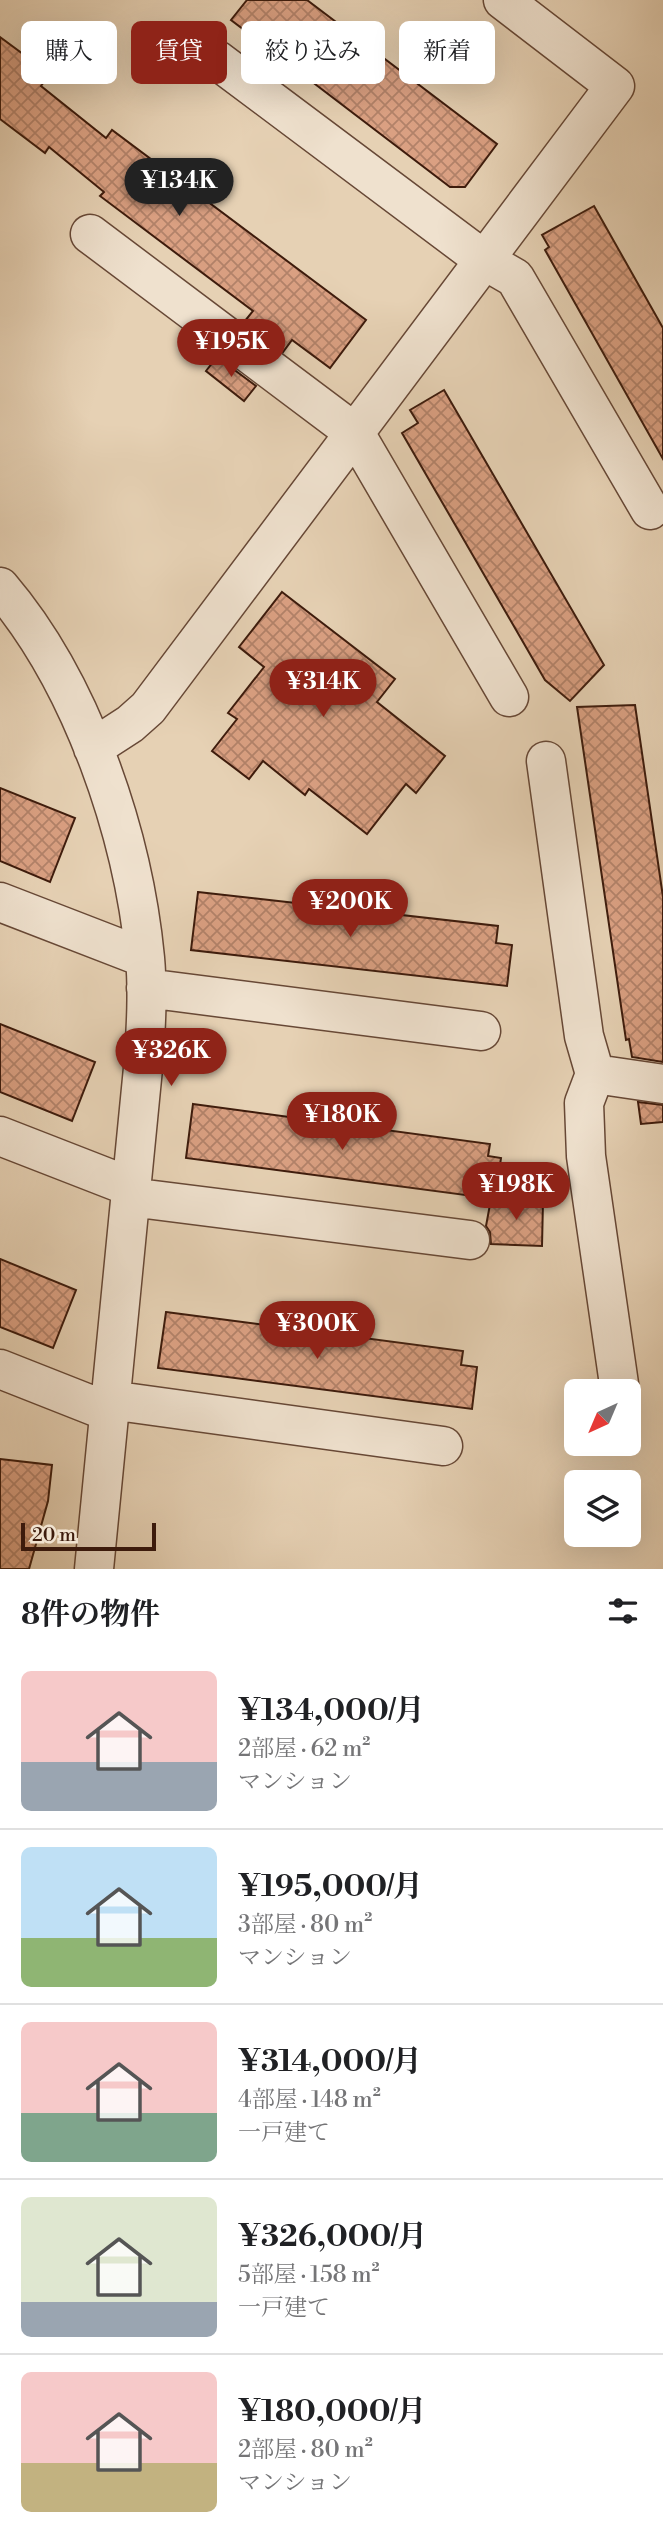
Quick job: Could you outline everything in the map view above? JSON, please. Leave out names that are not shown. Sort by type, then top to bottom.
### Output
[{"type":"street","points":[[93,748],[148,708],[615,86],[503,0]]},
{"type":"street","points":[[227,67],[484,260],[516,278],[650,510]]},
{"type":"street","points":[[90,234],[355,433],[509,697]]},
{"type":"street","points":[[0,587],[42,647],[71,699],[114,803],[129,861],[146,973],[144,1058],[94,1569]]},
{"type":"street","points":[[546,761],[584,1036],[596,1074],[584,1103],[586,1156],[618,1379]]},
{"type":"street","points":[[0,902],[146,973],[481,1031]]},
{"type":"street","points":[[596,1074],[663,1084]]},
{"type":"street","points":[[0,1136],[130,1192],[470,1240]]},
{"type":"street","points":[[0,1368],[110,1406],[443,1446]]},
{"type":"building","points":[[247,0],[307,0],[335,21],[241,21],[241,28],[231,20]]},
{"type":"building","points":[[0,37],[21,53],[21,84],[42,84],[41,86],[106,138],[112,130],[366,320],[330,368],[292,340],[283,352],[244,322],[253,311],[100,196],[104,192],[49,147],[45,153],[0,119]]},
{"type":"building","points":[[385,59],[399,70],[399,84],[418,84],[497,144],[465,187],[450,187],[315,84],[385,84]]},
{"type":"building","points":[[594,206],[663,328],[663,459],[545,250],[549,247],[542,235]]},
{"type":"building","points":[[217,357],[256,386],[244,401],[206,371]]},
{"type":"building","points":[[444,390],[604,665],[570,701],[545,680],[402,433],[418,423],[410,410]]},
{"type":"building","points":[[282,592],[395,679],[377,702],[445,756],[416,793],[406,784],[367,834],[309,789],[305,795],[263,761],[249,779],[212,751],[237,719],[228,713],[264,667],[239,647]]},
{"type":"building","points":[[635,705],[663,897],[663,1062],[632,1057],[629,1039],[626,1040],[577,707]]},
{"type":"building","points":[[0,788],[75,818],[50,882],[0,861]]},
{"type":"building","points":[[198,892],[498,926],[496,943],[512,945],[507,986],[191,950]]},
{"type":"building","points":[[0,1024],[95,1062],[72,1121],[0,1092]]},
{"type":"building","points":[[638,1102],[663,1105],[663,1122],[641,1124]]},
{"type":"building","points":[[193,1104],[490,1144],[488,1156],[501,1158],[495,1199],[186,1158]]},
{"type":"building","points":[[491,1199],[543,1201],[542,1246],[491,1244],[490,1232],[486,1226]]},
{"type":"building","points":[[0,1259],[76,1290],[53,1348],[0,1327]]},
{"type":"building","points":[[166,1312],[463,1351],[461,1365],[477,1367],[472,1409],[158,1368]]},
{"type":"building","points":[[0,1459],[52,1465],[48,1501],[29,1569],[0,1569]]}]
